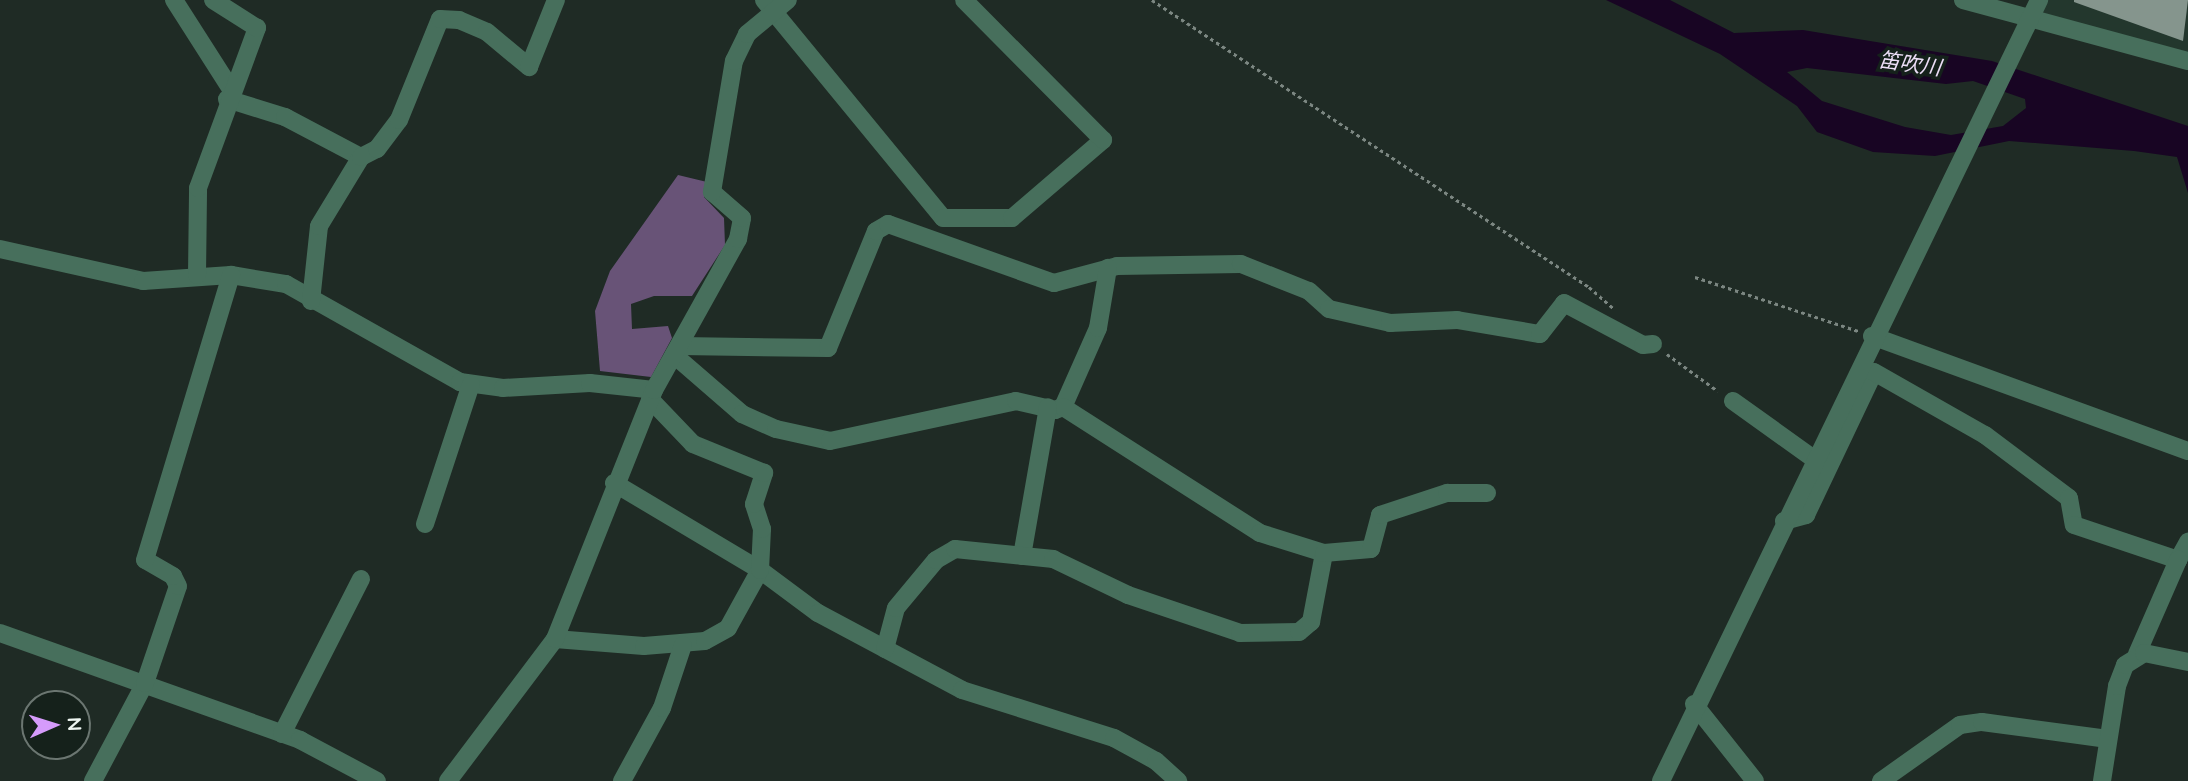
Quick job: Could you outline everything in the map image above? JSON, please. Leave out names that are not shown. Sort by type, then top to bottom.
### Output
[{"type":"street","points":[[174,0],[229,94],[285,117],[361,157]]},
{"type":"street","points":[[197,275],[198,188],[229,94],[257,28],[213,0]]},
{"type":"street","points":[[311,301],[319,226],[361,157],[377,149],[399,120],[440,19],[460,20],[487,32],[529,67],[556,0]]},
{"type":"street","points":[[448,781],[555,639],[614,483],[652,395],[743,226],[737,211],[712,192],[738,46],[768,6],[788,0]]},
{"type":"street","points":[[921,237],[941,216],[1012,218],[1103,140],[964,0]]},
{"type":"street","points":[[1963,0],[2026,26],[2188,61]]},
{"type":"street","points":[[1661,781],[1695,704],[1872,336],[2039,0]]},
{"type":"street","points":[[768,6],[941,216]]},
{"type":"street","points":[[677,350],[828,348],[876,230],[888,224],[1054,284],[1108,268],[1241,264],[1309,291],[1329,309],[1390,323],[1457,320],[1539,334],[1550,328],[1564,303],[1643,345],[1653,344]]},
{"type":"street","points":[[0,249],[143,281],[197,275],[231,275],[286,285],[311,301],[471,384],[503,388],[590,383],[652,395],[693,444],[764,473],[754,504],[762,528],[760,570],[728,628],[682,645],[555,639]]},
{"type":"street","points":[[1022,556],[1055,407],[1098,328],[1108,268]]},
{"type":"street","points":[[93,781],[145,683],[178,586],[173,576],[145,560],[231,275]]},
{"type":"street","points":[[1872,336],[2188,450]]},
{"type":"street","points":[[677,350],[742,414],[776,429],[830,441],[1016,401],[1055,407],[1260,533],[1324,553],[1371,549],[1380,514],[1447,493],[1487,493]]},
{"type":"street","points":[[1784,520],[1806,515],[1874,372],[1984,435],[2069,498],[2074,525],[2178,560]]},
{"type":"street","points":[[425,524],[471,384]]},
{"type":"street","points":[[1732,401],[1814,459]]},
{"type":"street","points":[[614,483],[760,570],[818,613],[962,690],[1114,738],[1156,761],[1178,781]]},
{"type":"street","points":[[2102,781],[2117,686],[2137,654],[2188,542]]},
{"type":"street","points":[[885,649],[897,608],[947,551],[1053,559],[1128,595],[1251,634],[1307,629],[1324,553]]},
{"type":"street","points":[[282,734],[361,579]]},
{"type":"street","points":[[0,633],[282,734],[377,781]]},
{"type":"street","points":[[622,781],[662,708],[682,645]]},
{"type":"street","points":[[2137,654],[2188,662]]},
{"type":"street","points":[[1695,704],[1755,781]]},
{"type":"street","points":[[1881,781],[1960,725],[1982,722],[2108,738]]},
{"type":"path","points":[[1152,0],[1589,286],[1616,311]]},
{"type":"path","points":[[1695,277],[1872,336]]},
{"type":"path","points":[[1653,344],[1732,401]]},
{"type":"shaded area","points":[[2039,0],[2188,0],[2188,61],[2029,21]]},
{"type":"shaded area","points":[[678,175],[707,182],[704,197],[724,218],[725,245],[692,296],[654,296],[631,304],[632,329],[668,326],[672,338],[651,377],[600,371],[595,311],[610,271]]},
{"type":"water","name":"笛吹川","points":[[1606,0],[1670,0],[1734,33],[1803,30],[1992,61],[2188,126],[2188,193],[2177,157],[2134,151],[2009,141],[1935,156],[1873,152],[1817,132],[1797,106],[1720,54]],"holes":[[[1807,68],[1946,84],[1973,81],[2025,99],[2026,108],[2003,126],[1951,135],[1905,127],[1822,101],[1787,72]]]},
{"type":"building","points":[[2074,0],[2188,0],[2183,41],[2074,2]]}]
